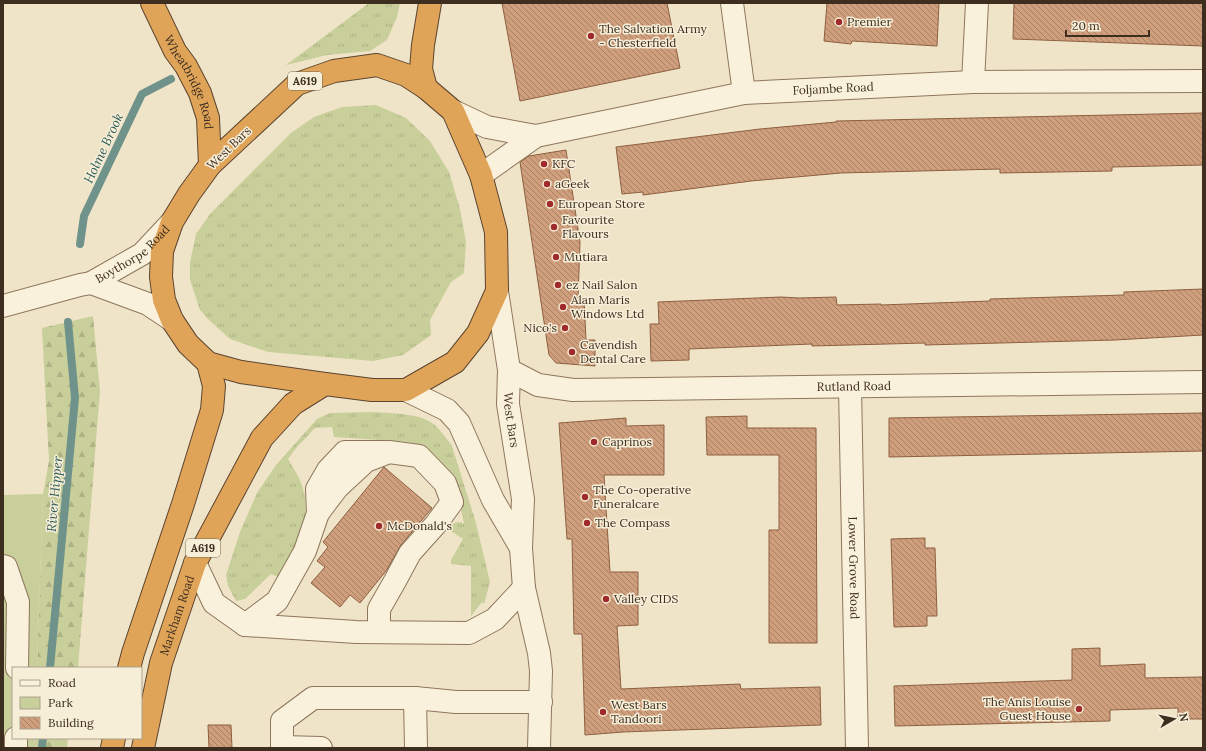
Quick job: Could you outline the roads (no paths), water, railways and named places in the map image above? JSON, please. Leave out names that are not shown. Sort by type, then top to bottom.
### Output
[{"type":"highway","name":"Wheatbridge Road","points":[[152,3],[175,51],[186,66],[200,93],[208,118],[210,165]]},
{"type":"highway","points":[[426,88],[421,69],[430,3]]},
{"type":"highway","name":"West Bars","points":[[377,65],[406,75],[426,88],[453,111],[481,175],[496,232],[497,292],[478,333],[455,362],[406,390],[372,390],[325,384],[241,372],[208,363],[188,344],[172,320],[164,300],[161,277],[162,251],[172,222],[189,194],[210,165],[296,84],[334,71],[377,65]]},
{"type":"highway","name":"A619","points":[[129,667],[212,410],[214,386],[208,363]]},
{"type":"highway","name":"Markham Road","points":[[143,748],[161,663],[195,563],[262,438],[293,404],[325,384]]},
{"type":"street","points":[[732,3],[744,93]]},
{"type":"street","points":[[973,82],[977,3]]},
{"type":"street","name":"Foljambe Road","points":[[481,175],[536,136],[744,93],[973,82],[1203,81]]},
{"type":"street","points":[[453,111],[487,127],[536,136]]},
{"type":"street","name":"Boythorpe Road","points":[[3,306],[80,285],[90,284],[142,254],[172,222]]},
{"type":"street","name":"Boythorpe Road","points":[[90,284],[148,304],[172,320]]},
{"type":"street","name":"West Bars","points":[[497,292],[509,370],[508,404],[523,499],[521,548],[524,588],[539,654],[541,672],[539,748]]},
{"type":"street","name":"Rutland Road","points":[[509,370],[538,385],[573,390],[1203,382]]},
{"type":"street","name":"Lower Grove Road","points":[[850,387],[857,748]]},
{"type":"street","name":"West Bars","points":[[406,390],[447,410],[459,423],[493,500],[521,548]]},
{"type":"street","points":[[245,625],[277,601],[305,551],[318,513],[317,489],[328,470],[345,452],[389,452],[419,456],[445,483],[452,502],[436,524],[410,552],[379,609],[379,632]]},
{"type":"street","points":[[195,563],[214,602],[245,625],[379,632],[469,633],[495,619],[524,588]]},
{"type":"street","points":[[3,566],[6,568],[18,602],[17,667]]},
{"type":"street","points":[[320,748],[282,747],[282,722],[313,698],[415,698],[456,702],[541,702]]},
{"type":"street","points":[[415,698],[416,748]]},
{"type":"waterway","name":"Holme Brook","points":[[80,244],[84,216],[142,94],[171,79]]},
{"type":"waterway","name":"River Hipper","points":[[50,667],[75,398],[68,322]]},
{"type":"waterway","name":"River Hipper","points":[[42,748],[43,739]]},
{"type":"place","name":"Premier","points":[[839,22]]},
{"type":"place","name":"The Salvation Army - Chesterfield","points":[[591,36]]},
{"type":"place","name":"KFC","points":[[544,164]]},
{"type":"place","name":"aGeek","points":[[547,184]]},
{"type":"place","name":"European Store","points":[[550,204]]},
{"type":"place","name":"Favourite Flavours","points":[[554,227]]},
{"type":"place","name":"Mutiara","points":[[556,257]]},
{"type":"place","name":"ez Nail Salon","points":[[558,285]]},
{"type":"place","name":"Alan Maris Windows Ltd","points":[[563,307]]},
{"type":"place","name":"Nico's","points":[[565,328]]},
{"type":"place","name":"Cavendish Dental Care","points":[[572,352]]},
{"type":"place","name":"Caprinos","points":[[594,442]]},
{"type":"place","name":"The Co-operative Funeralcare","points":[[585,497]]},
{"type":"place","name":"The Compass","points":[[587,523]]},
{"type":"place","name":"McDonald's","points":[[379,526]]},
{"type":"place","name":"Valley CIDS","points":[[606,599]]},
{"type":"place","name":"The Anis Louise Guest House","points":[[1079,709]]},
{"type":"place","name":"West Bars Tandoori","points":[[603,712]]}]
